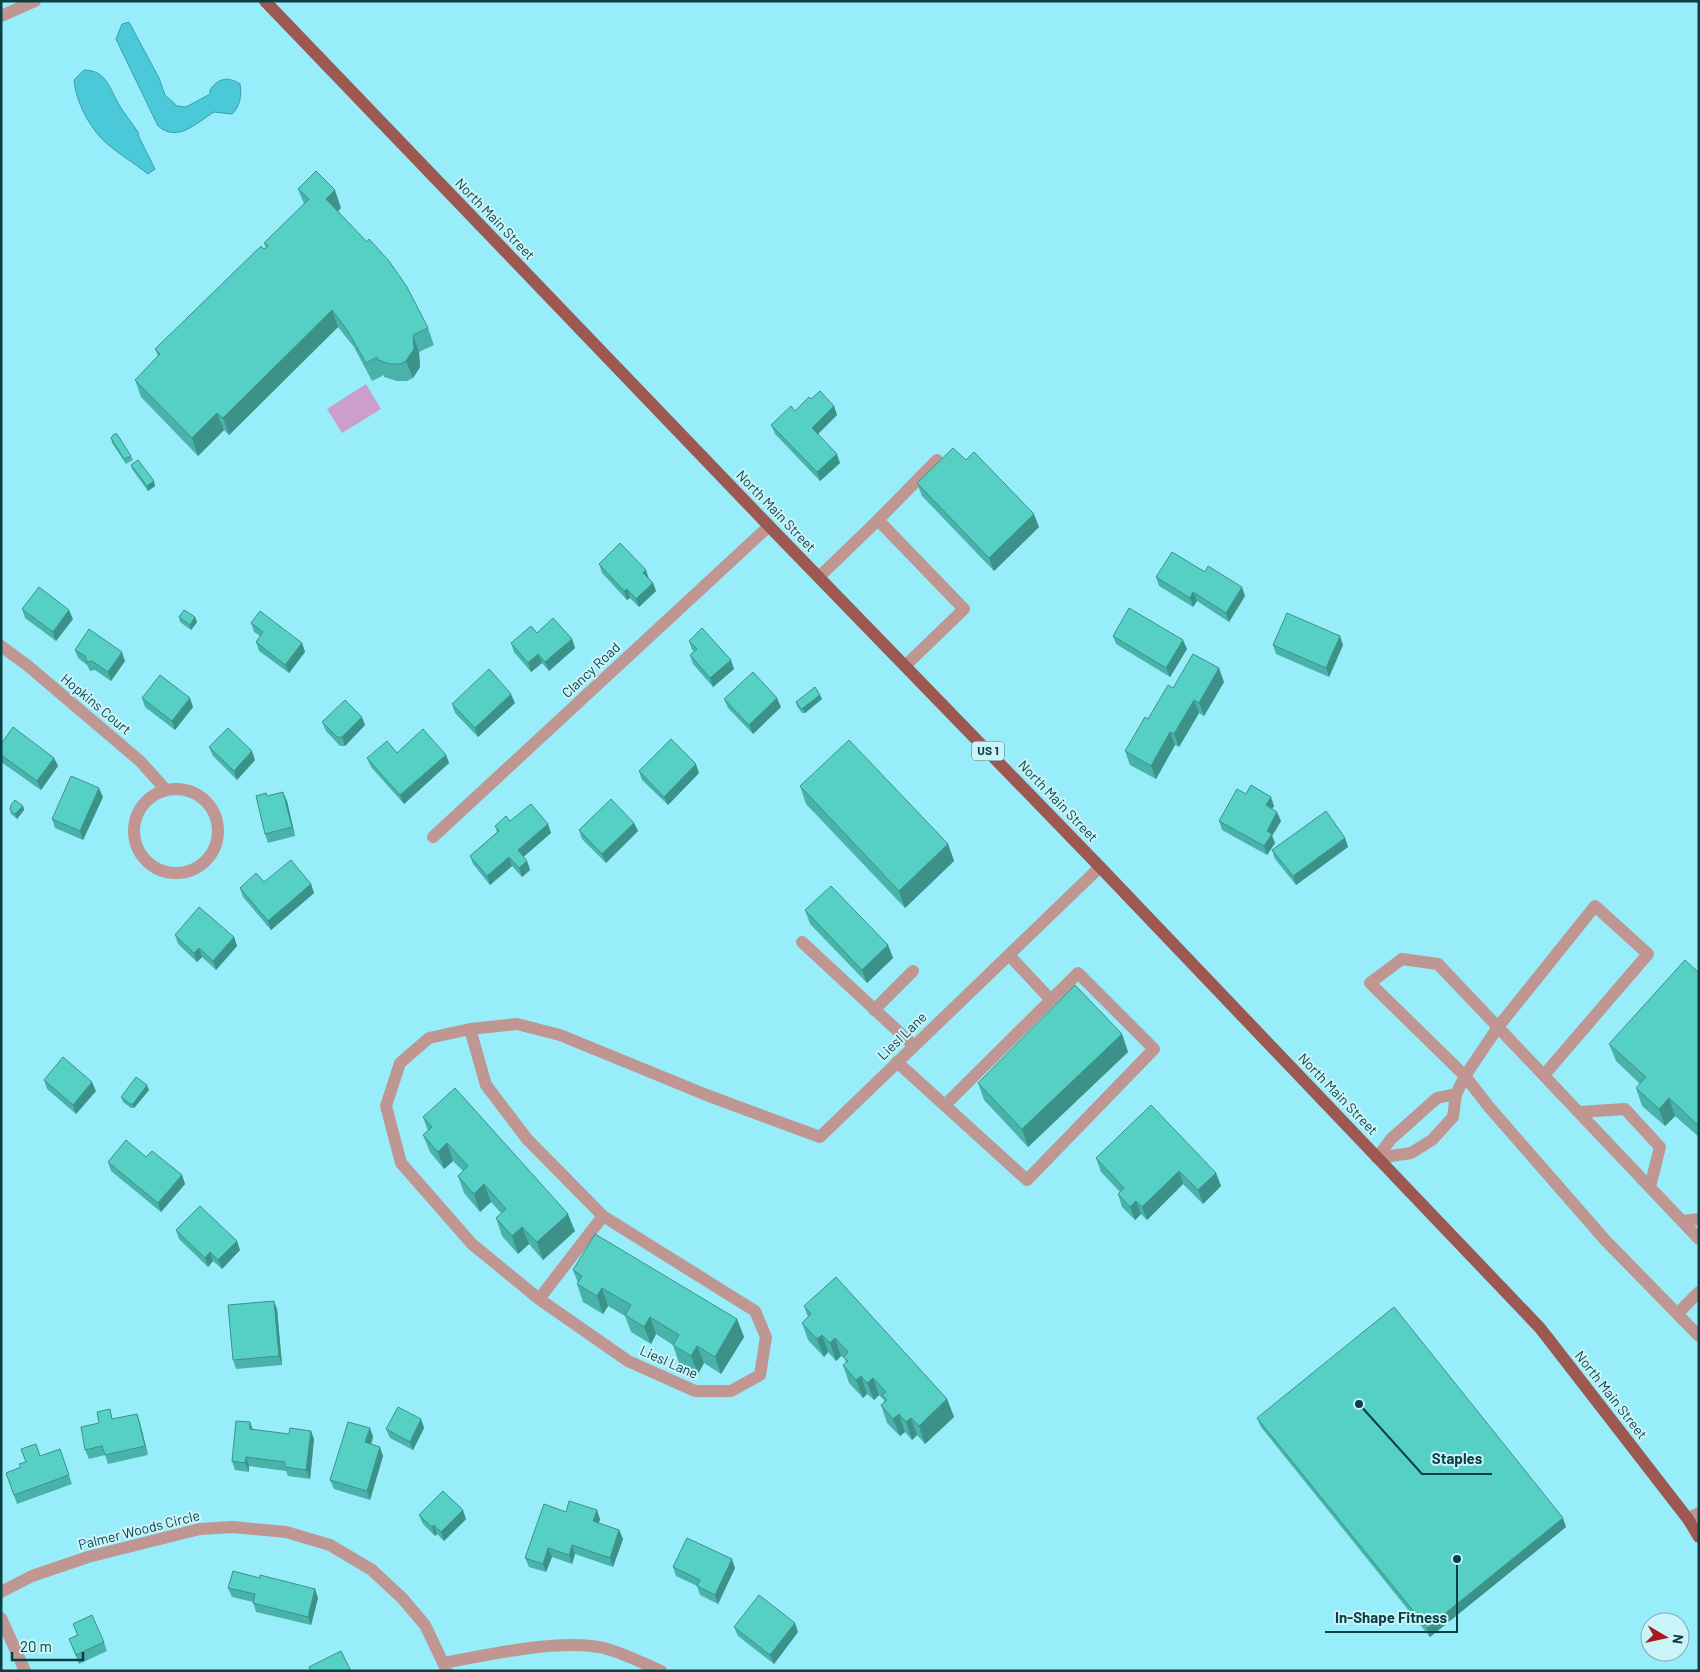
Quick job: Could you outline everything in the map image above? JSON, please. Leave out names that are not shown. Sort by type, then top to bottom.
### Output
[{"type":"main road","name":"North Main Street","points":[[265,1],[769,526],[1100,867],[1540,1328],[1694,1516],[1699,1536]]},
{"type":"street","points":[[1,16],[35,1]]},
{"type":"street","points":[[819,577],[936,460]]},
{"type":"street","points":[[878,520],[964,608],[905,666]]},
{"type":"street","name":"Clancy Road","points":[[433,837],[769,526]]},
{"type":"street","name":"Hopkins Court","points":[[1,646],[27,665],[140,761],[166,790]]},
{"type":"street","points":[[183,789],[198,795],[210,806],[217,821],[217,838],[211,853],[200,865],[185,872],[169,873],[153,867],[141,856],[134,840],[134,824],[140,808],[151,796],[166,790],[183,789]]},
{"type":"street","name":"Liesl Lane","points":[[470,1029],[486,1085],[527,1139],[603,1216],[755,1311],[766,1337],[760,1375],[731,1391],[695,1391],[628,1360],[539,1300],[472,1244],[401,1163],[386,1106],[400,1063],[429,1038],[470,1029],[517,1024],[560,1036],[709,1096],[820,1137],[1100,867]]},
{"type":"street","points":[[1377,1158],[1411,1153],[1432,1140],[1453,1117],[1456,1094],[1465,1076],[1498,1027],[1595,906],[1648,954],[1544,1075]]},
{"type":"street","points":[[802,942],[914,1046]]},
{"type":"street","points":[[1009,954],[1051,1000]]},
{"type":"street","points":[[1699,1239],[1438,964],[1402,960],[1370,983],[1465,1076],[1489,1107],[1606,1241],[1699,1336]]},
{"type":"street","points":[[874,1010],[913,971]]},
{"type":"street","points":[[897,1062],[1027,1180],[1154,1049],[1078,973],[945,1105]]},
{"type":"street","points":[[1377,1158],[1391,1139],[1437,1098],[1456,1094]]},
{"type":"street","points":[[1579,1112],[1625,1109],[1660,1147],[1650,1188]]},
{"type":"street","points":[[539,1300],[603,1216]]},
{"type":"street","points":[[1682,1222],[1699,1219]]},
{"type":"street","points":[[1678,1314],[1699,1292]]},
{"type":"street","name":"Palmer Woods Circle","points":[[1,1592],[32,1576],[88,1557],[200,1529],[233,1527],[286,1532],[330,1545],[372,1570],[402,1598],[425,1626],[445,1667],[535,1648],[575,1645],[604,1648],[661,1671]]},
{"type":"street","points":[[1,1618],[25,1671]]},
{"type":"shaded area","points":[[366,384],[381,409],[342,433],[327,409]]},
{"type":"water","points":[[129,22],[159,78],[165,95],[177,106],[186,107],[210,94],[210,90],[216,83],[227,79],[240,84],[240,100],[235,111],[232,114],[214,112],[194,126],[180,132],[165,131],[158,126],[116,39],[122,24]]},
{"type":"water","points":[[84,70],[102,76],[138,132],[155,169],[148,174],[102,139],[87,119],[77,96],[74,80]]},
{"type":"building","points":[[316,171],[335,190],[326,199],[367,242],[369,239],[389,261],[407,287],[428,328],[413,335],[414,349],[406,361],[400,364],[390,364],[378,360],[377,357],[366,363],[347,330],[332,310],[223,418],[217,413],[192,438],[135,380],[160,354],[155,349],[261,246],[264,249],[268,246],[264,243],[309,199],[298,189]]},
{"type":"building","points":[[820,391],[834,406],[812,428],[837,454],[817,472],[771,425],[791,406],[795,411],[809,397],[811,399]]},
{"type":"building","points":[[114,434],[117,434],[131,456],[124,459],[111,438]]},
{"type":"building","points":[[953,448],[966,460],[974,452],[1034,514],[989,558],[917,483]]},
{"type":"building","points":[[138,460],[154,481],[147,486],[131,465]]},
{"type":"building","points":[[620,543],[646,570],[643,573],[653,583],[636,599],[627,589],[624,591],[599,564]]},
{"type":"building","points":[[1172,552],[1205,572],[1208,566],[1242,587],[1226,613],[1193,592],[1190,598],[1156,577]]},
{"type":"building","points":[[39,587],[69,610],[53,632],[22,609]]},
{"type":"building","points":[[1129,608],[1183,640],[1166,668],[1113,636]]},
{"type":"building","points":[[184,610],[195,617],[190,625],[179,617]]},
{"type":"building","points":[[260,611],[302,643],[285,665],[256,642],[263,632],[251,623]]},
{"type":"building","points":[[1287,613],[1340,636],[1326,668],[1273,645]]},
{"type":"building","points":[[553,618],[572,639],[545,662],[538,654],[528,663],[511,643],[531,626],[537,633]]},
{"type":"building","points":[[702,628],[731,660],[710,678],[690,655],[697,649],[689,641]]},
{"type":"building","points":[[89,629],[122,652],[108,672],[92,661],[87,662],[85,656],[75,650]]},
{"type":"building","points":[[1193,654],[1219,668],[1199,703],[1194,700],[1174,734],[1170,732],[1151,766],[1125,751],[1145,717],[1148,719],[1168,685],[1173,688]]},
{"type":"building","points":[[489,669],[511,694],[475,728],[452,704]]},
{"type":"building","points":[[753,672],[777,698],[749,725],[724,699]]},
{"type":"building","points":[[160,675],[190,698],[172,721],[142,698]]},
{"type":"building","points":[[815,687],[820,695],[801,709],[796,702]]},
{"type":"building","points":[[345,700],[362,717],[342,737],[337,737],[322,722]]},
{"type":"building","points":[[13,727],[54,758],[37,781],[1,755],[1,744]]},
{"type":"building","points":[[228,728],[252,751],[234,771],[209,747]]},
{"type":"building","points":[[423,729],[446,755],[400,795],[367,758],[387,741],[397,753]]},
{"type":"building","points":[[671,739],[696,764],[664,797],[639,771]]},
{"type":"building","points":[[849,740],[948,844],[899,891],[800,786]]},
{"type":"building","points":[[71,776],[99,788],[80,831],[52,819]]},
{"type":"building","points":[[1251,785],[1271,797],[1266,805],[1277,812],[1267,831],[1272,834],[1264,846],[1219,821],[1237,789],[1246,794]]},
{"type":"building","points":[[283,792],[292,827],[265,834],[256,796],[266,793],[267,796]]},
{"type":"building","points":[[611,799],[634,823],[602,854],[579,830]]},
{"type":"building","points":[[15,800],[23,806],[15,814],[10,810]]},
{"type":"building","points":[[531,804],[548,824],[518,850],[527,861],[519,868],[509,857],[487,876],[470,856],[499,831],[495,826],[506,816],[510,821]]},
{"type":"building","points":[[1326,811],[1345,838],[1293,876],[1272,850]]},
{"type":"building","points":[[291,860],[311,884],[268,921],[240,888],[256,873],[264,882]]},
{"type":"building","points":[[831,886],[888,945],[862,970],[805,910]]},
{"type":"building","points":[[199,907],[234,937],[213,961],[199,948],[194,953],[175,935]]},
{"type":"building","points":[[1685,960],[1699,973],[1699,1126],[1669,1098],[1659,1109],[1636,1088],[1646,1077],[1609,1044]]},
{"type":"building","points":[[1075,985],[1122,1034],[1022,1129],[978,1083]]},
{"type":"building","points":[[63,1057],[92,1082],[73,1105],[44,1080]]},
{"type":"building","points":[[136,1077],[147,1085],[133,1104],[130,1104],[121,1097]]},
{"type":"building","points":[[455,1088],[568,1214],[537,1242],[522,1227],[512,1236],[496,1218],[506,1209],[484,1184],[474,1194],[458,1176],[468,1166],[447,1143],[438,1152],[423,1135],[432,1127],[423,1117]]},
{"type":"building","points":[[1151,1105],[1216,1173],[1198,1190],[1179,1171],[1142,1207],[1136,1201],[1130,1207],[1118,1194],[1124,1188],[1096,1158]]},
{"type":"building","points":[[126,1140],[146,1157],[152,1151],[182,1175],[158,1203],[108,1162]]},
{"type":"building","points":[[200,1206],[237,1241],[218,1260],[210,1252],[205,1258],[176,1230]]},
{"type":"building","points":[[595,1234],[737,1319],[715,1357],[697,1346],[691,1356],[673,1345],[679,1335],[650,1317],[644,1327],[625,1315],[631,1305],[602,1288],[597,1296],[577,1284],[582,1276],[573,1270]]},
{"type":"building","points":[[836,1277],[947,1399],[919,1426],[911,1418],[906,1422],[899,1414],[893,1419],[881,1405],[887,1400],[882,1395],[886,1392],[873,1378],[867,1383],[861,1376],[856,1380],[843,1365],[848,1361],[844,1357],[848,1352],[835,1338],[830,1343],[822,1335],[817,1339],[802,1323],[811,1314],[804,1306]]},
{"type":"building","points":[[274,1301],[279,1356],[233,1360],[228,1305]]},
{"type":"building","points":[[1394,1307],[1563,1518],[1427,1628],[1257,1418]]},
{"type":"building","points":[[398,1407],[421,1419],[410,1442],[386,1429]]},
{"type":"building","points":[[110,1409],[112,1419],[137,1414],[145,1446],[105,1455],[102,1446],[85,1450],[81,1427],[99,1423],[97,1412]]},
{"type":"building","points":[[236,1421],[250,1422],[250,1429],[289,1434],[290,1428],[311,1431],[306,1470],[285,1467],[285,1462],[246,1457],[245,1463],[232,1461]]},
{"type":"building","points":[[348,1422],[370,1428],[365,1442],[380,1447],[367,1491],[330,1480]]},
{"type":"building","points":[[36,1444],[40,1456],[60,1449],[69,1475],[14,1495],[6,1473],[21,1467],[19,1464],[26,1462],[21,1449]]},
{"type":"building","points":[[443,1491],[463,1510],[441,1532],[434,1525],[432,1527],[419,1515]]},
{"type":"building","points":[[569,1501],[597,1510],[593,1521],[619,1530],[610,1558],[572,1545],[569,1555],[548,1548],[543,1564],[525,1558],[544,1504],[566,1512]]},
{"type":"building","points":[[687,1538],[732,1559],[715,1595],[697,1586],[700,1580],[673,1567]]},
{"type":"building","points":[[233,1571],[260,1578],[260,1575],[315,1589],[308,1617],[253,1603],[255,1594],[228,1588]]},
{"type":"building","points":[[759,1595],[795,1623],[770,1655],[734,1627]]},
{"type":"building","points":[[92,1615],[104,1642],[76,1655],[69,1639],[78,1635],[73,1624]]},
{"type":"building","points":[[341,1651],[351,1671],[311,1671],[309,1667]]},
{"type":"place","name":"Staples","points":[[1359,1404]]},
{"type":"place","name":"In-Shape Fitness","points":[[1457,1559]]}]
